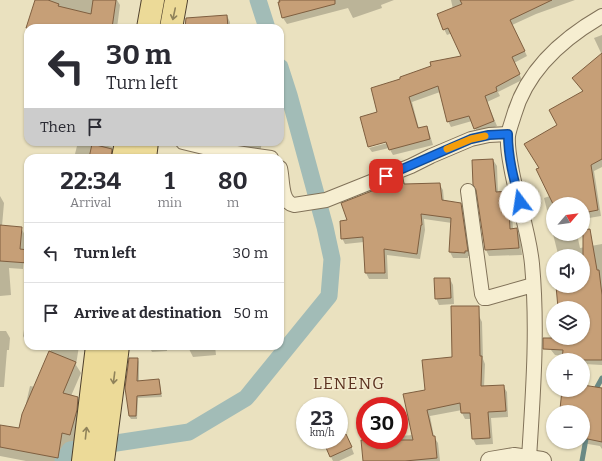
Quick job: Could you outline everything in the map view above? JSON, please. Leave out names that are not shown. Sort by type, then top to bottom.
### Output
[{"type":"main road","points":[[149,24],[153,0]]},
{"type":"main road","points":[[172,24],[176,0]]},
{"type":"main road","points":[[83,461],[88,406],[96,350]]},
{"type":"main road","points":[[103,461],[117,350]]},
{"type":"street","points":[[490,461],[514,457],[536,460],[532,263],[512,172],[508,146],[508,134],[520,98],[540,66],[568,38],[602,16]]},
{"type":"street","points":[[284,193],[285,199],[289,204],[294,206],[326,200],[411,166],[471,139],[489,135],[508,134]]},
{"type":"street","points":[[200,146],[244,154]]},
{"type":"street","points":[[468,191],[482,294],[484,298],[533,285]]},
{"type":"building","points":[[35,0],[48,0],[59,4],[58,6],[91,14],[93,0],[116,0],[113,24],[27,24]]},
{"type":"building","points":[[279,0],[335,0],[335,4],[282,18],[278,2],[280,2]]},
{"type":"building","points":[[460,0],[552,0],[510,20],[525,51],[512,57],[520,74],[496,87],[497,91],[485,96],[494,121],[474,129],[469,116],[447,122],[438,86],[409,97],[418,128],[427,126],[430,139],[389,150],[386,142],[368,147],[360,117],[377,112],[371,88],[400,79],[400,77],[431,66],[430,62],[461,56],[448,28],[443,30],[437,14],[462,4]]},
{"type":"building","points":[[227,15],[228,24],[185,24],[186,18]]},
{"type":"building","points":[[602,53],[602,159],[591,165],[598,210],[590,212],[590,197],[550,197],[536,169],[539,168],[524,144],[557,125],[549,110],[583,91],[572,78]]},
{"type":"building","points":[[92,146],[100,146],[112,149],[111,154],[90,154]]},
{"type":"building","points":[[493,159],[496,192],[508,191],[510,229],[517,228],[519,248],[485,250],[476,190],[473,185],[472,160]]},
{"type":"building","points":[[403,178],[404,184],[440,183],[442,200],[461,203],[468,251],[465,251],[465,253],[449,252],[451,218],[421,214],[422,225],[417,254],[384,249],[385,273],[365,273],[363,237],[341,239],[340,221],[347,220],[341,203],[372,191],[391,188],[390,183]]},
{"type":"building","points":[[0,225],[22,227],[20,249],[24,250],[24,263],[0,261]]},
{"type":"building","points":[[590,229],[597,270],[599,270],[602,295],[602,360],[590,360],[590,353],[563,353],[563,350],[543,349],[543,338],[546,338],[546,345],[590,345],[590,301],[557,301],[557,293],[590,293],[590,249],[583,249],[583,241],[590,241]]},
{"type":"building","points":[[434,278],[450,278],[451,298],[435,299]]},
{"type":"building","points":[[451,306],[479,306],[480,356],[482,356],[481,386],[504,385],[506,411],[488,412],[490,438],[472,439],[470,413],[461,413],[460,403],[427,410],[433,436],[435,436],[437,458],[405,461],[363,461],[362,449],[408,449],[408,440],[413,440],[408,417],[408,397],[404,397],[403,394],[425,390],[422,360],[452,357]]},
{"type":"building","points":[[49,351],[76,362],[63,393],[78,397],[77,410],[70,435],[62,433],[58,458],[0,447],[0,425],[19,428],[22,414]]},
{"type":"building","points":[[129,358],[138,358],[137,381],[159,379],[161,394],[137,396],[136,416],[129,416],[125,388]]},
{"type":"building","points":[[590,386],[602,388],[602,442],[590,439],[590,405],[560,405],[561,397],[590,397]]},
{"type":"building","points":[[348,438],[352,447],[348,449]]},
{"type":"building","points":[[327,449],[348,449],[330,457]]},
{"type":"waterway","points":[[258,0],[266,24]]},
{"type":"waterway","points":[[63,461],[70,450],[189,432],[246,398],[329,296],[332,259],[325,227],[284,79]]},
{"type":"waterway","points":[[597,394],[597,387],[602,378]]},
{"type":"waterway","points":[[582,461],[584,449]]},
{"type":"slow traffic","points":[[447,149],[471,139],[485,136]]},
{"type":"district","name":"LENENG","points":[[349,383]]},
{"type":"route","points":[[386,176],[471,139],[489,135],[508,134],[508,146],[512,172],[520,202]]}]
